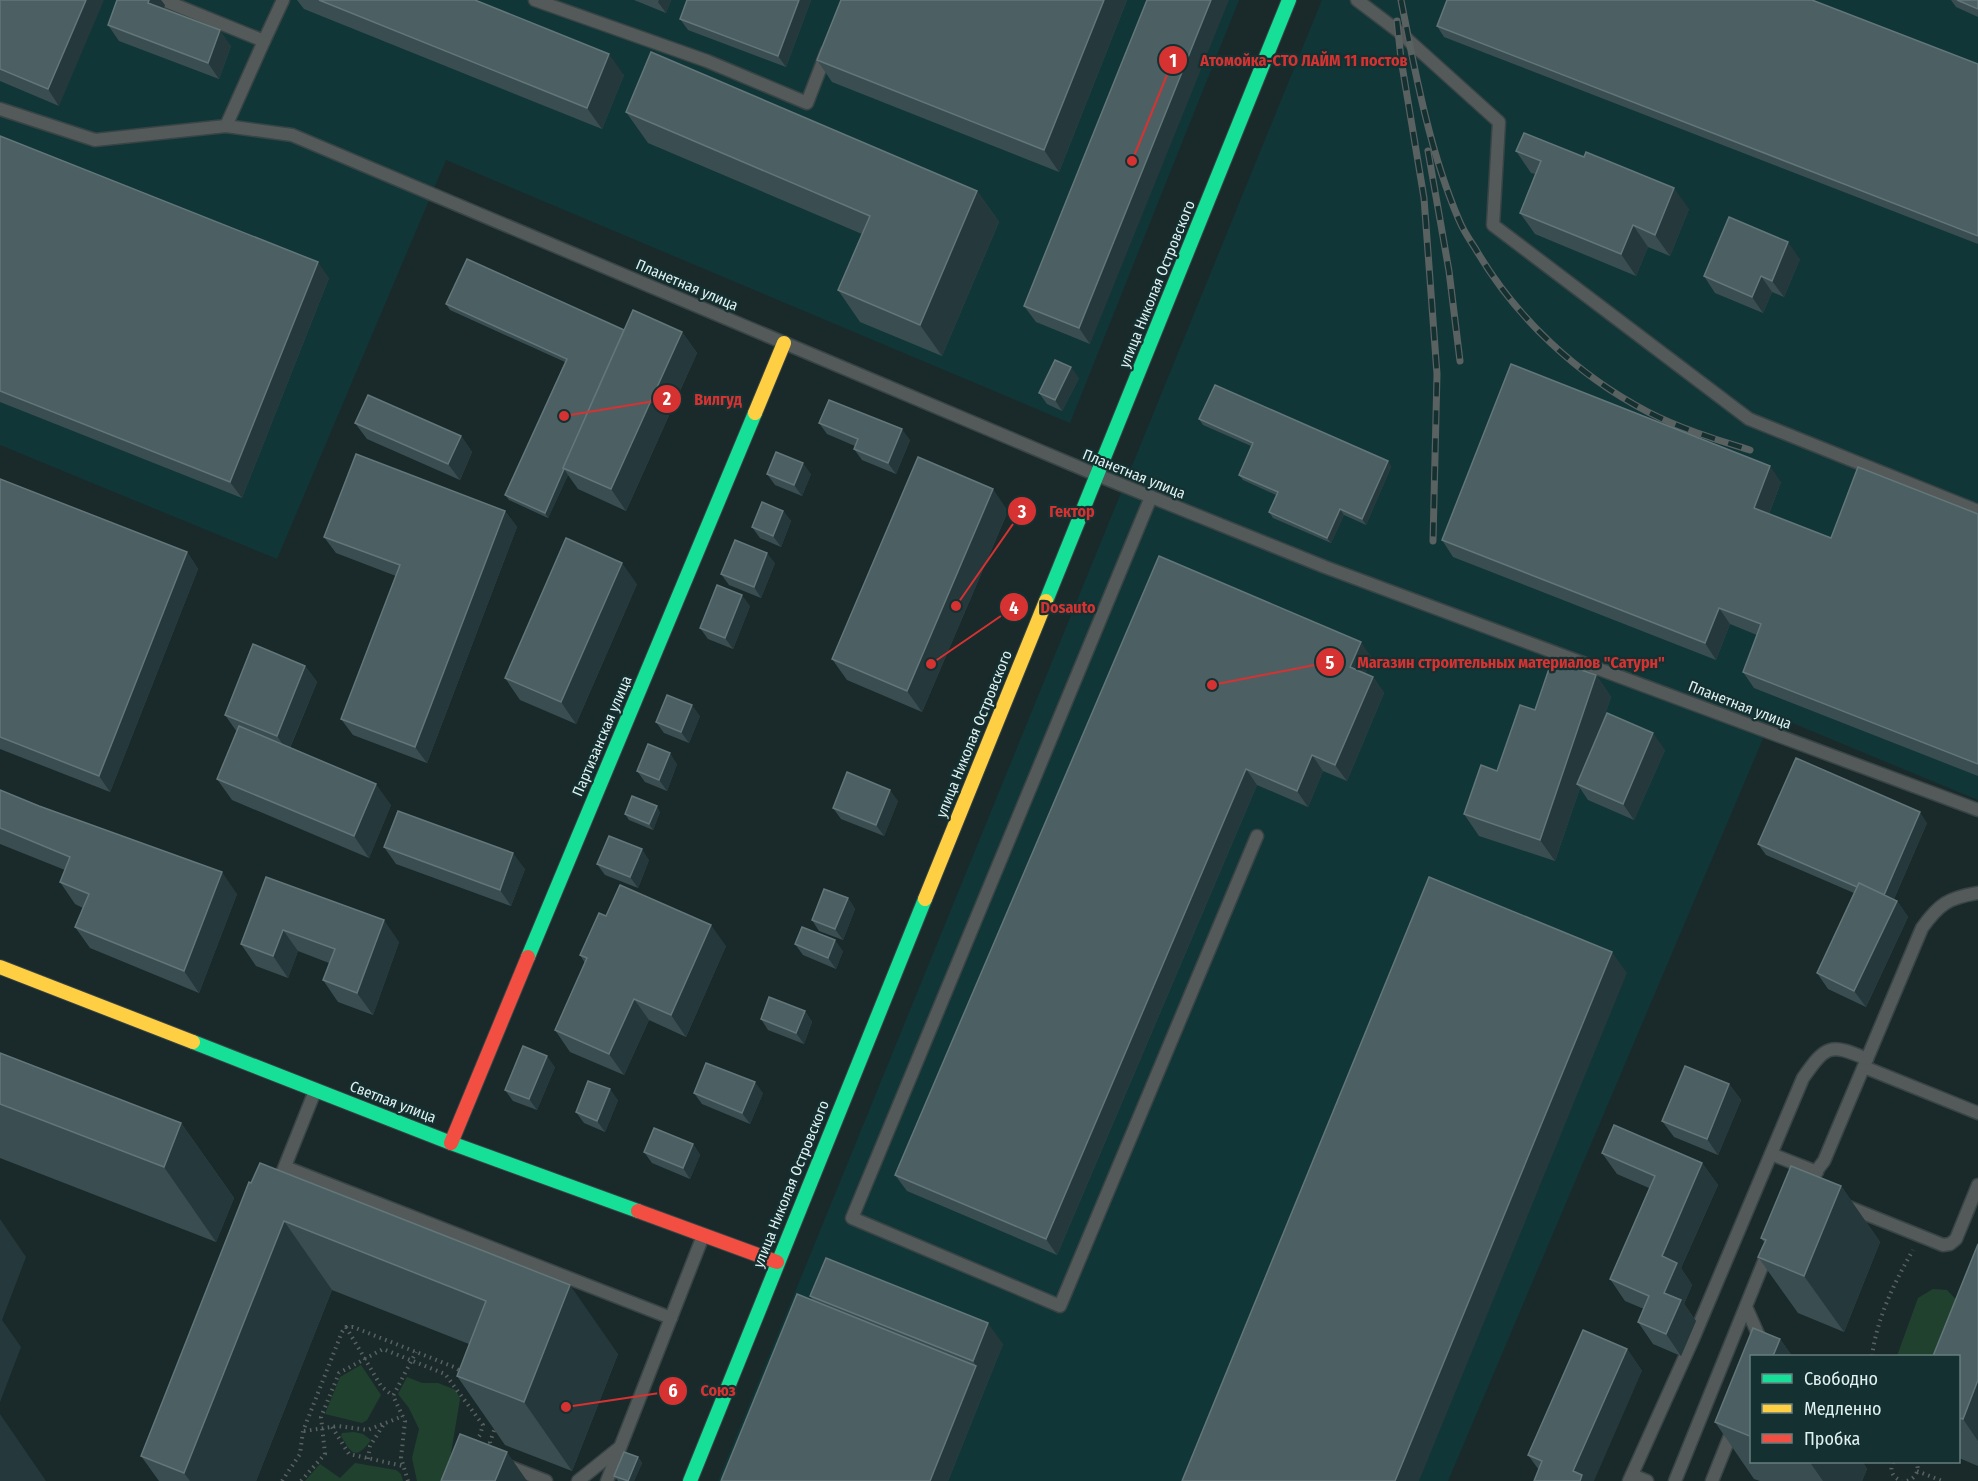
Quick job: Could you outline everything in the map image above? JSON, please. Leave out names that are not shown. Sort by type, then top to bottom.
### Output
[{"type":"street","name":"улица Николая Островского","points":[[690,1481],[1289,0]]},
{"type":"street","name":"Партизанская улица","points":[[451,1143],[784,343]]},
{"type":"street","name":"Светлая улица","points":[[0,967],[451,1143],[777,1262]]},
{"type":"lane","points":[[163,0],[264,41]]},
{"type":"lane","points":[[226,126],[283,0]]},
{"type":"lane","points":[[535,0],[707,61],[807,103],[831,41]]},
{"type":"lane","points":[[1357,0],[1398,31],[1499,122],[1493,225],[1749,419],[1978,511]]},
{"type":"lane","name":"Планетная улица","points":[[0,109],[95,140],[226,126],[292,135],[1097,475],[1325,567],[1978,810]]},
{"type":"lane","points":[[1151,497],[852,1218],[1060,1306],[1257,836]]},
{"type":"lane","points":[[1804,1192],[1824,1161],[1922,928],[1935,909],[1958,896],[1978,893]]},
{"type":"lane","points":[[1647,1481],[1630,1478],[1693,1339],[1803,1078],[1815,1062],[1826,1052],[1836,1048],[1844,1049],[1865,1063],[1978,1113]]},
{"type":"lane","points":[[273,1196],[315,1090]]},
{"type":"lane","points":[[1771,1154],[1817,1172]]},
{"type":"lane","points":[[285,1167],[671,1318]]},
{"type":"lane","points":[[1835,1201],[1943,1245],[1950,1244],[1956,1239],[1978,1185]]},
{"type":"lane","points":[[1675,1481],[1775,1234]]},
{"type":"lane","points":[[607,1481],[703,1235]]},
{"type":"lane","points":[[1746,1307],[1762,1343],[1762,1355]]},
{"type":"lane","points":[[1712,1481],[1738,1416]]},
{"type":"lane","points":[[578,1481],[620,1447]]},
{"type":"lane","points":[[501,1463],[546,1481]]},
{"type":"path","points":[[1872,1355],[1883,1309],[1920,1236]]},
{"type":"path","points":[[346,1327],[353,1327],[454,1367],[465,1376]]},
{"type":"path","points":[[346,1327],[381,1386],[393,1396],[403,1416],[405,1427],[401,1452],[408,1481]]},
{"type":"path","points":[[282,1481],[300,1454],[303,1431],[346,1327]]},
{"type":"path","points":[[301,1481],[325,1454],[323,1412],[339,1372],[383,1349],[445,1374],[482,1422],[482,1430],[472,1445]]},
{"type":"path","points":[[393,1396],[416,1352]]},
{"type":"path","points":[[303,1431],[332,1426],[368,1430],[403,1416]]},
{"type":"path","points":[[494,1416],[495,1429],[490,1447],[502,1455],[501,1463]]},
{"type":"path","points":[[368,1459],[370,1446],[384,1423]]},
{"type":"path","points":[[332,1426],[349,1455],[403,1466]]},
{"type":"path","points":[[1891,1463],[1891,1472],[1900,1481]]},
{"type":"path","points":[[1907,1481],[1916,1476],[1916,1463]]},
{"type":"path","points":[[1917,1471],[1942,1481]]},
{"type":"shaded area","points":[[0,0],[1239,0],[1070,423],[446,160],[277,559],[0,445]]},
{"type":"shaded area","points":[[1322,0],[1978,0],[1978,800],[1773,715],[1448,1481],[718,1481]]},
{"type":"green space","points":[[1933,1289],[1947,1290],[1963,1307],[1950,1355],[1897,1355],[1918,1298]]},
{"type":"green space","points":[[361,1365],[381,1395],[367,1420],[362,1423],[325,1414],[340,1377]]},
{"type":"green space","points":[[407,1377],[422,1383],[438,1383],[456,1390],[460,1399],[449,1465],[441,1481],[417,1481],[412,1458],[419,1429],[409,1408],[398,1394]]},
{"type":"green space","points":[[342,1433],[363,1434],[371,1440],[358,1453],[351,1451],[341,1436]]},
{"type":"green space","points":[[355,1463],[396,1470],[401,1474],[403,1481],[305,1481],[320,1464],[340,1478]]},
{"type":"building","points":[[0,0],[86,0],[48,89],[0,69]]},
{"type":"building","points":[[117,0],[149,0],[148,3],[220,30],[208,63],[108,25]]},
{"type":"building","points":[[319,0],[475,0],[609,54],[587,108]]},
{"type":"building","points":[[687,0],[799,0],[778,56],[680,19]]},
{"type":"building","points":[[841,0],[1104,0],[1044,150],[817,60]]},
{"type":"building","points":[[1147,0],[1211,0],[1079,328],[1024,306]]},
{"type":"building","points":[[1447,0],[1812,0],[1978,64],[1978,236],[1437,26]]},
{"type":"building","points":[[1957,0],[1978,0],[1978,9]]},
{"type":"building","points":[[651,52],[977,191],[920,325],[838,290],[870,216],[626,112]]},
{"type":"building","points":[[1524,133],[1584,157],[1586,152],[1674,188],[1655,235],[1633,225],[1621,254],[1520,213],[1541,161],[1516,151]]},
{"type":"building","points":[[0,136],[318,262],[230,482],[0,391]]},
{"type":"building","points":[[1729,217],[1788,242],[1772,281],[1761,276],[1752,297],[1704,276]]},
{"type":"building","points":[[467,259],[624,330],[545,513],[505,495],[567,359],[446,304]]},
{"type":"building","points":[[633,310],[682,332],[611,489],[563,468]]},
{"type":"building","points":[[1055,360],[1071,367],[1055,400],[1039,393]]},
{"type":"building","points":[[1511,364],[1770,466],[1754,508],[1831,538],[1858,467],[1978,514],[1978,764],[1743,672],[1761,624],[1719,608],[1705,643],[1442,540]]},
{"type":"building","points":[[1215,385],[1388,461],[1362,519],[1340,509],[1327,538],[1269,512],[1278,492],[1239,475],[1253,443],[1199,419]]},
{"type":"building","points":[[368,395],[461,436],[448,464],[355,423]]},
{"type":"building","points":[[829,400],[902,429],[888,463],[854,449],[858,439],[819,423]]},
{"type":"building","points":[[776,452],[803,463],[794,485],[767,474]]},
{"type":"building","points":[[356,454],[505,511],[415,747],[341,719],[400,565],[324,537]]},
{"type":"building","points":[[918,457],[993,489],[907,691],[832,659]]},
{"type":"building","points":[[0,479],[187,552],[99,776],[0,737]]},
{"type":"building","points":[[762,502],[783,511],[773,536],[752,527]]},
{"type":"building","points":[[566,538],[622,563],[561,702],[505,678]]},
{"type":"building","points":[[735,540],[767,553],[754,587],[721,574]]},
{"type":"building","points":[[1159,556],[1361,642],[1350,667],[1373,677],[1335,765],[1312,755],[1297,791],[1246,769],[1046,1239],[895,1175]]},
{"type":"building","points":[[717,585],[742,595],[725,638],[700,628]]},
{"type":"building","points":[[253,644],[305,666],[277,736],[225,715]]},
{"type":"building","points":[[1552,660],[1596,675],[1540,840],[1464,814],[1481,765],[1497,771],[1520,705],[1535,710]]},
{"type":"building","points":[[667,695],[692,705],[681,732],[656,722]]},
{"type":"building","points":[[1607,713],[1653,733],[1623,804],[1577,784]]},
{"type":"building","points":[[239,726],[376,784],[354,836],[217,779]]},
{"type":"building","points":[[648,744],[670,753],[659,780],[637,771]]},
{"type":"building","points":[[1796,758],[1920,812],[1884,895],[1859,883],[1857,887],[1758,844]]},
{"type":"building","points":[[847,772],[890,790],[876,825],[833,808]]},
{"type":"building","points":[[0,790],[222,872],[184,971],[75,927],[89,894],[60,882],[70,857],[0,828]]},
{"type":"building","points":[[632,796],[657,806],[649,824],[625,814]]},
{"type":"building","points":[[398,811],[513,853],[500,890],[384,847]]},
{"type":"building","points":[[609,836],[642,849],[630,877],[597,864]]},
{"type":"building","points":[[266,877],[384,920],[357,993],[323,980],[335,949],[283,930],[273,956],[241,944]]},
{"type":"building","points":[[1429,877],[1612,952],[1395,1481],[1182,1481]]},
{"type":"building","points":[[1859,883],[1897,901],[1854,991],[1817,973]]},
{"type":"building","points":[[620,885],[711,925],[671,1015],[634,999],[609,1054],[555,1030],[587,958],[580,955],[599,913],[606,916]]},
{"type":"building","points":[[824,889],[848,898],[835,929],[812,920]]},
{"type":"building","points":[[802,927],[835,940],[828,958],[795,944]]},
{"type":"building","points":[[769,997],[805,1011],[796,1033],[761,1019]]},
{"type":"building","points":[[523,1046],[547,1056],[529,1099],[505,1090]]},
{"type":"building","points":[[0,1053],[181,1123],[164,1167],[0,1104]]},
{"type":"building","points":[[706,1063],[755,1082],[742,1113],[694,1093]]},
{"type":"building","points":[[1685,1066],[1729,1084],[1707,1139],[1662,1121]]},
{"type":"building","points":[[588,1081],[610,1089],[597,1121],[576,1112]]},
{"type":"building","points":[[1614,1125],[1702,1163],[1662,1256],[1677,1263],[1664,1293],[1681,1300],[1666,1334],[1638,1322],[1649,1296],[1610,1279],[1655,1176],[1602,1153]]},
{"type":"building","points":[[654,1128],[693,1144],[683,1168],[644,1152]]},
{"type":"building","points":[[260,1163],[570,1285],[524,1402],[457,1376],[486,1301],[284,1221],[184,1473],[141,1456],[249,1182],[251,1183]]},
{"type":"building","points":[[1791,1166],[1841,1186],[1804,1276],[1758,1257],[1766,1240],[1761,1238]]},
{"type":"building","points":[[1978,1244],[1978,1380],[1963,1419],[1960,1418],[1960,1355],[1933,1355]]},
{"type":"building","points":[[826,1258],[988,1323],[973,1361],[810,1296]]},
{"type":"building","points":[[797,1294],[976,1366],[930,1481],[721,1481]]},
{"type":"building","points":[[1753,1328],[1780,1339],[1773,1355],[1750,1355],[1750,1436],[1715,1422]]},
{"type":"building","points":[[1583,1330],[1627,1349],[1573,1471],[1582,1475],[1580,1481],[1534,1481],[1542,1461],[1528,1455]]},
{"type":"building","points":[[460,1434],[507,1452],[495,1481],[441,1481]]},
{"type":"building","points":[[624,1452],[638,1457],[628,1481],[614,1476]]},
{"type":"railway","points":[[1401,0],[1424,112],[1449,194],[1466,234],[1509,298],[1550,342],[1573,362],[1622,397],[1673,424],[1750,450]]},
{"type":"railway","points":[[1397,21],[1424,198],[1437,374],[1433,541]]},
{"type":"railway","points":[[1428,151],[1449,271],[1460,361]]},
{"type":"traffic: fast","points":[[1046,601],[1289,0]]},
{"type":"traffic: fast","points":[[528,957],[755,413]]},
{"type":"traffic: fast","points":[[690,1481],[925,899]]},
{"type":"traffic: fast","points":[[193,1042],[451,1143],[638,1211]]},
{"type":"traffic: slow","points":[[755,413],[784,343]]},
{"type":"traffic: slow","points":[[925,899],[1046,601]]},
{"type":"traffic: slow","points":[[0,967],[193,1042]]},
{"type":"traffic: jam","points":[[451,1143],[528,957]]},
{"type":"traffic: jam","points":[[638,1211],[777,1262]]},
{"type":"place","name":"Атомойка-СТО ЛАЙМ 11 постов","points":[[1132,161]]},
{"type":"place","name":"Вилгуд","points":[[564,416]]},
{"type":"place","name":"Гектор","points":[[956,606]]},
{"type":"place","name":"Dosauto","points":[[931,664]]},
{"type":"place","name":"Магазин строительных материалов \"Сатурн\"","points":[[1212,685]]},
{"type":"place","name":"Союз","points":[[566,1407]]}]
